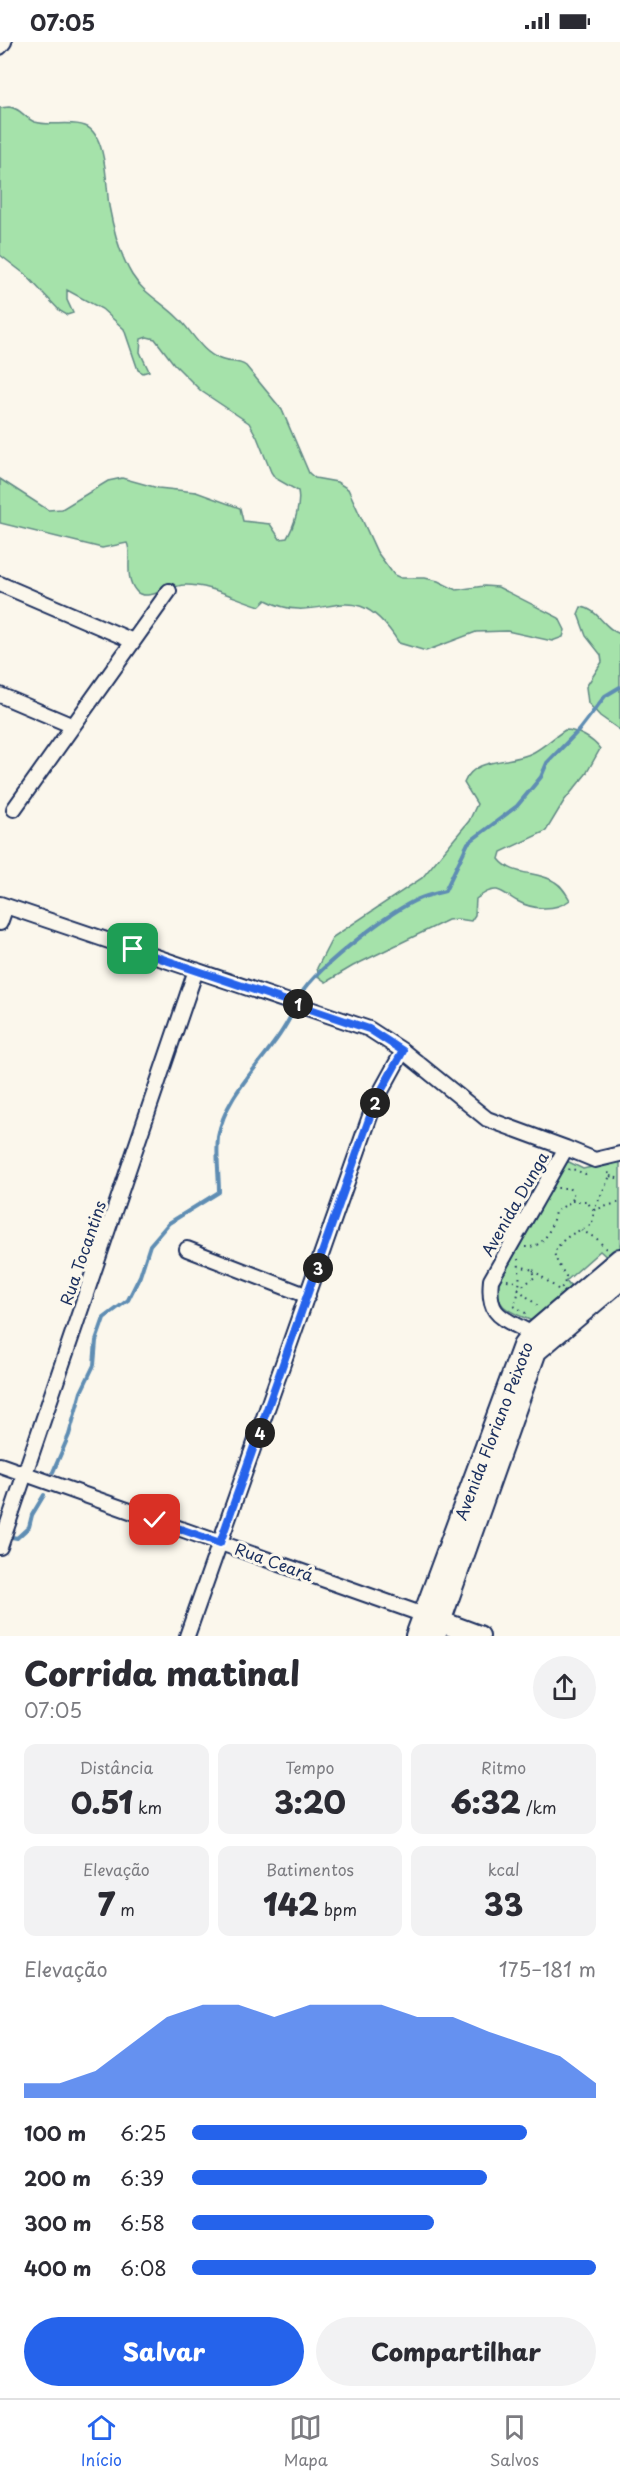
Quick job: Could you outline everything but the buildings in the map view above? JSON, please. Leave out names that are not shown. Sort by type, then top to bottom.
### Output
[{"type":"street","points":[[0,47],[4,42]]},
{"type":"street","points":[[0,584],[133,641]]},
{"type":"street","points":[[14,809],[169,591]]},
{"type":"street","points":[[0,695],[73,726]]},
{"type":"street","points":[[0,924],[3,905]]},
{"type":"street","name":"Avenida Dunga","points":[[3,905],[369,1029],[403,1051],[487,1119],[566,1148],[491,1280],[489,1298],[495,1312],[532,1337]]},
{"type":"street","name":"Rua Tocantins","points":[[0,1546],[196,970]]},
{"type":"street","points":[[187,1636],[375,1102],[403,1051]]},
{"type":"street","points":[[566,1148],[595,1160],[620,1154]]},
{"type":"street","points":[[187,1249],[308,1296]]},
{"type":"street","name":"Avenida Floriano Peixoto","points":[[416,1636],[433,1624],[532,1337],[614,1256]]},
{"type":"street","name":"Avenida Floriano Peixoto","points":[[532,1337],[620,1280]]},
{"type":"street","name":"Rua Ceará","points":[[0,1465],[220,1543],[433,1624],[479,1636]]},
{"type":"path","points":[[566,1175],[570,1168],[585,1174],[596,1171]]},
{"type":"path","points":[[606,1169],[610,1176],[620,1179]]},
{"type":"path","points":[[519,1266],[533,1270],[559,1290],[564,1285],[566,1276],[554,1253],[566,1236],[592,1224],[594,1210],[610,1176]]},
{"type":"path","points":[[561,1182],[556,1188],[569,1188],[574,1195],[572,1201]]},
{"type":"path","points":[[528,1239],[523,1247],[530,1248],[542,1242],[549,1234],[555,1212],[572,1201],[586,1201],[594,1210]]},
{"type":"path","points":[[594,1210],[620,1202]]},
{"type":"path","points":[[581,1230],[597,1239],[614,1256]]},
{"type":"path","points":[[513,1265],[518,1257],[518,1297],[514,1306],[532,1337]]},
{"type":"path","points":[[518,1288],[535,1277],[533,1270]]},
{"type":"path","points":[[509,1272],[505,1279],[518,1282]]},
{"type":"path","points":[[518,1288],[543,1312]]},
{"type":"green space","points":[[0,108],[17,109],[35,122],[79,124],[92,131],[98,139],[104,162],[109,206],[115,232],[132,275],[147,293],[183,323],[213,356],[246,366],[282,410],[309,473],[315,478],[337,482],[348,489],[377,552],[394,575],[401,578],[425,578],[438,581],[456,590],[484,586],[498,587],[559,618],[565,630],[563,637],[552,641],[507,631],[476,632],[426,651],[399,643],[382,621],[366,609],[351,604],[304,609],[286,608],[266,600],[260,606],[213,589],[193,585],[179,586],[152,594],[140,594],[130,579],[127,543],[102,548],[0,523],[0,479],[48,510],[62,509],[108,481],[122,478],[158,488],[196,492],[240,508],[243,521],[270,524],[280,539],[287,538],[292,528],[299,497],[298,491],[275,478],[249,423],[201,391],[174,364],[155,339],[147,337],[141,339],[140,352],[149,371],[143,373],[138,370],[124,329],[102,309],[67,290],[67,300],[73,313],[67,315],[60,311],[26,275],[0,255]]},
{"type":"green space","points":[[581,607],[592,611],[609,628],[620,634],[620,730],[600,716],[588,703],[586,687],[602,662],[601,655],[586,636],[578,614]]},
{"type":"green space","points":[[565,730],[584,736],[600,749],[586,774],[564,801],[546,831],[501,852],[499,859],[505,865],[518,871],[548,878],[555,882],[570,900],[551,908],[537,908],[523,904],[497,890],[491,890],[476,899],[475,915],[471,921],[448,920],[353,966],[326,982],[319,977],[317,968],[333,937],[422,878],[469,821],[477,804],[464,783],[469,774],[485,764],[534,752]]},
{"type":"green space","points":[[567,1161],[583,1169],[620,1161],[620,1251],[610,1260],[600,1251],[566,1281],[573,1290],[536,1323],[508,1310],[503,1305],[497,1293],[498,1284]]},
{"type":"waterway","points":[[298,1000],[317,975],[368,931],[414,901],[445,891],[468,843],[517,806],[541,777],[547,763],[579,730],[605,696],[620,687]]},
{"type":"waterway","points":[[53,1472],[69,1435],[81,1392],[94,1365],[96,1341],[104,1318],[128,1300],[140,1276],[150,1245],[169,1223],[219,1192],[217,1144],[223,1119],[241,1086],[287,1024],[295,1007]]},
{"type":"waterway","points":[[7,1536],[17,1538],[29,1527],[32,1515],[44,1495]]},
{"type":"route","points":[[133,949],[369,1029],[403,1051],[375,1102],[220,1543],[155,1520]]}]
